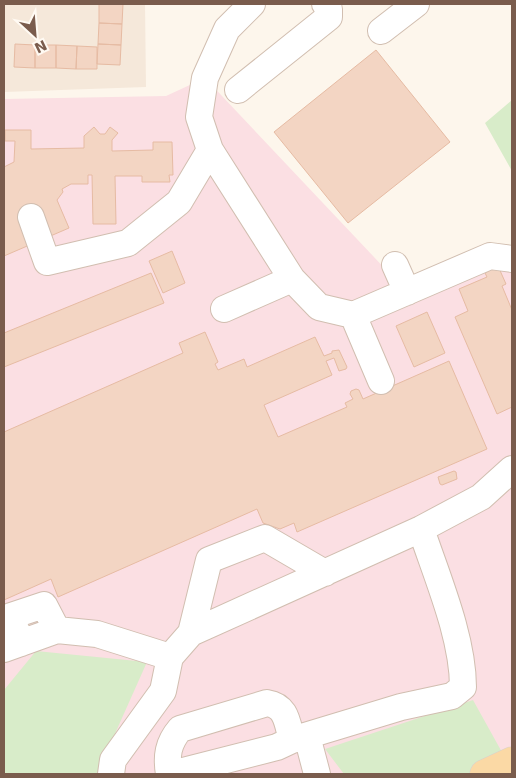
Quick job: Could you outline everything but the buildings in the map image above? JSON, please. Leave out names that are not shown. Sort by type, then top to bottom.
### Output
[{"type":"main road","points":[[484,774],[512,761]]},
{"type":"lane","points":[[252,4],[227,29],[205,78],[199,117],[210,150],[262,252],[319,307],[353,315],[490,256],[512,259]]},
{"type":"lane","points":[[238,90],[329,17],[330,13],[327,4]]},
{"type":"lane","points":[[381,31],[407,6]]},
{"type":"lane","points":[[31,217],[47,262],[128,243],[179,202],[210,150]]},
{"type":"lane","points":[[395,265],[407,292]]},
{"type":"lane","points":[[224,309],[292,279]]},
{"type":"lane","points":[[353,315],[382,381]]},
{"type":"lane","points":[[111,774],[113,760],[163,690],[170,657],[191,633],[422,529],[481,497],[512,469]]},
{"type":"lane","points":[[316,774],[299,738],[281,708],[276,704],[267,703],[180,729],[172,741],[167,759],[170,774],[277,747],[299,738],[401,707],[452,696],[462,687],[463,674],[452,621],[422,529]]},
{"type":"lane","points":[[191,633],[209,560],[265,538],[325,572]]},
{"type":"lane","points":[[12,646],[57,630],[97,634],[170,657]]},
{"type":"shaded area","points":[[4,4],[145,4],[146,87],[4,92]]},
{"type":"shaded area","points":[[205,78],[407,292],[512,259],[512,761],[484,774],[4,774],[4,99],[166,96]]},
{"type":"green space","points":[[512,100],[512,171],[485,123]]},
{"type":"green space","points":[[36,651],[147,662],[97,774],[4,774],[4,690]]},
{"type":"green space","points":[[473,700],[508,763],[512,774],[344,774],[325,749]]}]
